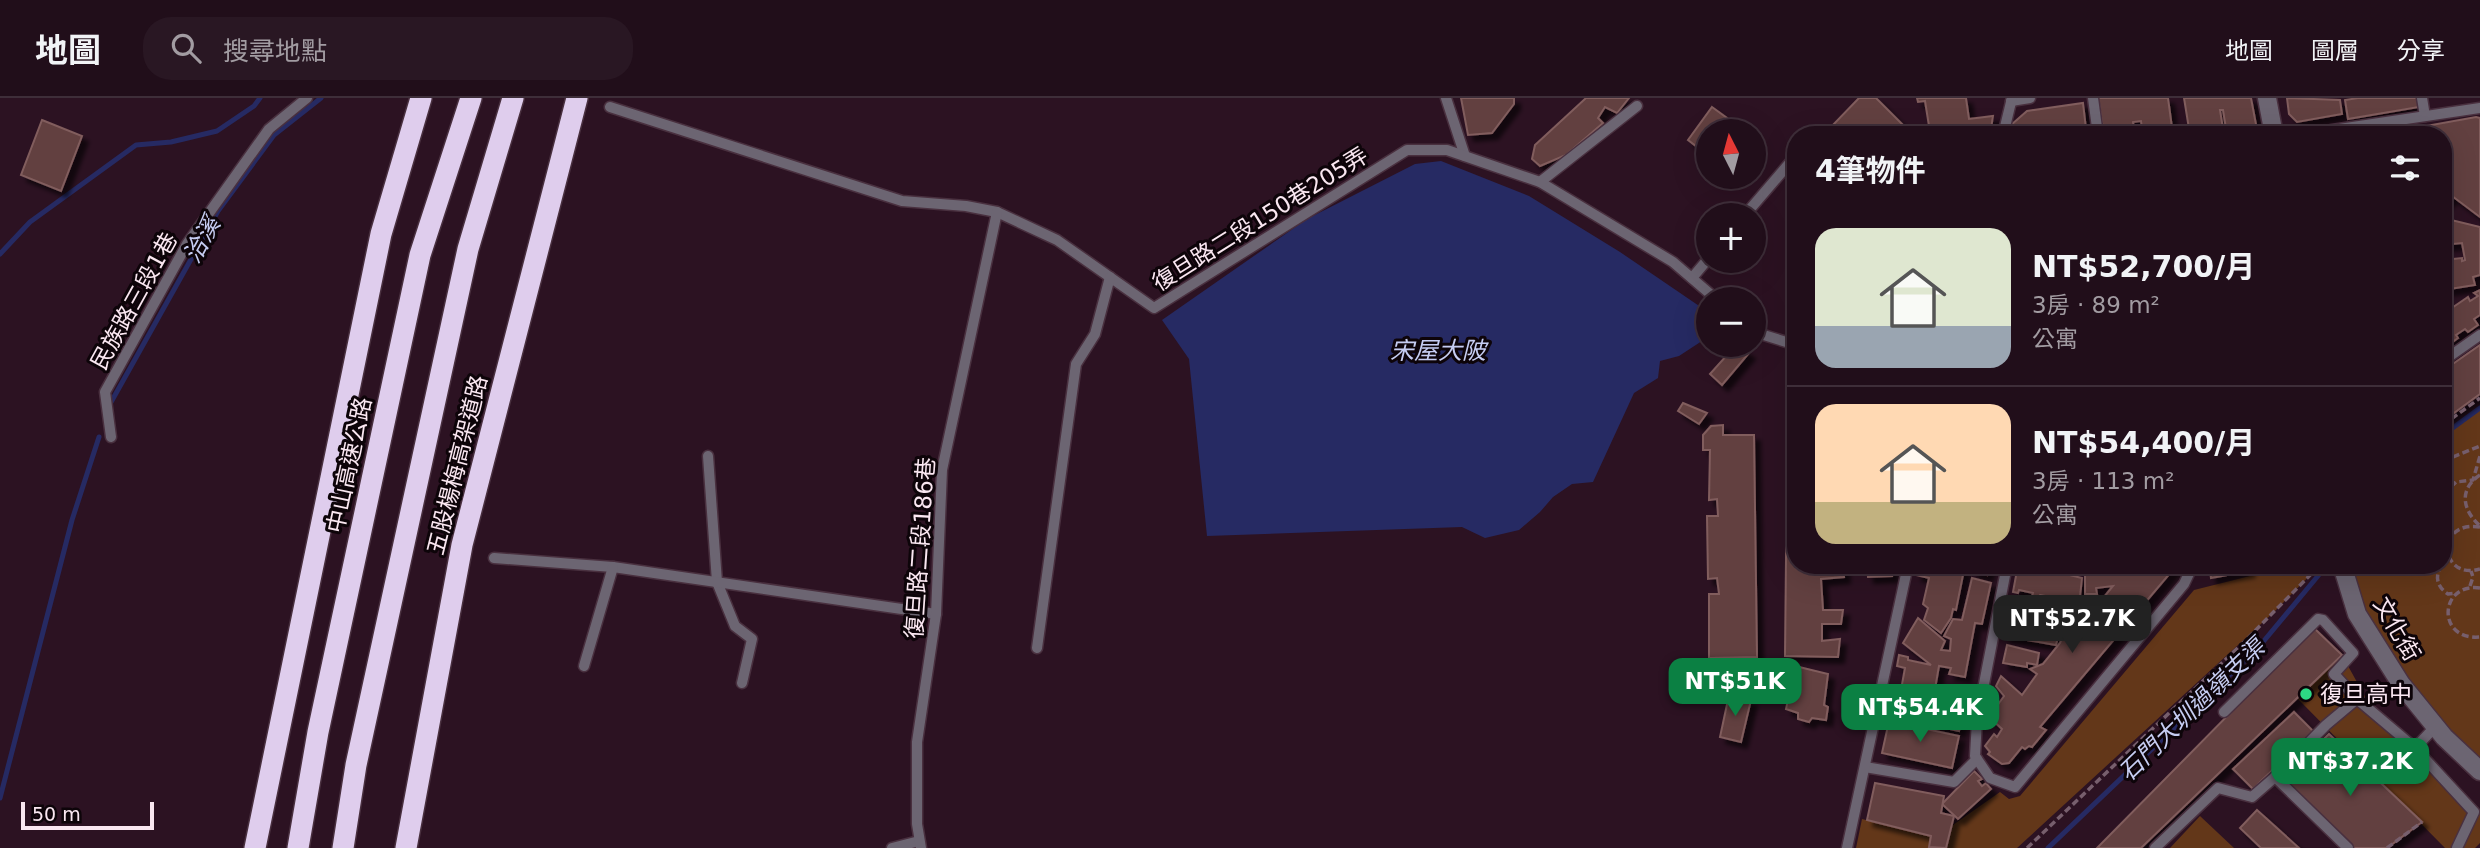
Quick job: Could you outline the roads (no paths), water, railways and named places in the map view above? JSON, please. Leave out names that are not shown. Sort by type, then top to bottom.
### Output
[{"type":"highway","points":[[256,848],[381,234],[421,98]]},
{"type":"highway","name":"中山高速公路","points":[[298,848],[318,732],[420,255],[471,98]]},
{"type":"highway","points":[[343,848],[356,765],[468,249],[513,98]]},
{"type":"highway","name":"五股楊梅高架道路","points":[[406,848],[462,545],[578,98]]},
{"type":"street","points":[[2267,98],[2272,126]]},
{"type":"street","name":"文化街","points":[[2345,574],[2357,614],[2401,684],[2435,727],[2480,771]]},
{"type":"lane","name":"民族路三段1巷","points":[[111,437],[105,392],[187,244],[269,129],[307,98]]},
{"type":"lane","points":[[1446,98],[1465,156]]},
{"type":"lane","points":[[2005,126],[2011,99],[2030,98]]},
{"type":"lane","points":[[2093,98],[2097,126]]},
{"type":"lane","points":[[2422,98],[2425,116]]},
{"type":"lane","points":[[1540,182],[1637,106]]},
{"type":"lane","name":"復旦路二段150巷205弄","points":[[610,107],[902,201],[965,206],[997,212],[1058,240],[1154,308],[1407,150],[1447,150],[1540,182],[1673,262],[1702,287]]},
{"type":"lane","points":[[2359,126],[2480,107]]},
{"type":"lane","points":[[1755,203],[1787,166]]},
{"type":"lane","name":"復旦路二段186巷","points":[[920,845],[917,824],[917,742],[936,614],[942,470],[997,212]]},
{"type":"lane","points":[[1692,278],[1696,273]]},
{"type":"lane","points":[[1037,648],[1076,365],[1095,334],[1110,277]]},
{"type":"lane","points":[[2452,355],[2480,335]]},
{"type":"lane","points":[[1766,336],[1787,342]]},
{"type":"lane","points":[[708,456],[717,582],[735,626],[752,639],[742,683]]},
{"type":"lane","points":[[494,558],[613,567],[936,614]]},
{"type":"lane","points":[[584,666],[613,567]]},
{"type":"lane","points":[[1847,848],[1906,574]]},
{"type":"lane","points":[[2005,574],[1977,720],[1975,756],[1990,778],[2015,787],[2184,584],[2189,574]]},
{"type":"lane","points":[[2224,712],[2318,619],[2323,620],[2353,653],[2334,674],[2357,699],[2415,748],[2474,812],[2457,848]]},
{"type":"lane","points":[[2155,848],[2218,788],[2252,797],[2326,724],[2357,699]]},
{"type":"lane","points":[[2415,748],[2435,727]]},
{"type":"lane","points":[[1865,767],[1954,782],[1977,759]]},
{"type":"lane","points":[[2275,777],[2348,848]]},
{"type":"lane","points":[[892,848],[920,845]]},
{"type":"water","name":"宋屋大陂","points":[[1441,161],[1529,196],[1620,252],[1696,304],[1696,345],[1679,356],[1660,361],[1658,378],[1634,393],[1593,482],[1572,484],[1553,497],[1519,530],[1485,538],[1462,527],[1207,536],[1189,359],[1162,320],[1307,219],[1415,164]]},
{"type":"waterway","name":"洽溪","points":[[0,254],[30,222],[136,145],[171,142],[217,131],[254,106],[260,98]]},
{"type":"waterway","name":"洽溪","points":[[110,404],[218,211],[274,135],[321,98]]},
{"type":"waterway","name":"石門大圳過嶺支渠","points":[[2452,428],[2480,408]]},
{"type":"waterway","name":"洽溪","points":[[0,798],[72,520],[99,437]]},
{"type":"waterway","name":"石門大圳過嶺支渠","points":[[2048,848],[2258,648],[2320,574]]},
{"type":"place","name":"復旦高中","points":[[2306,694]]}]
